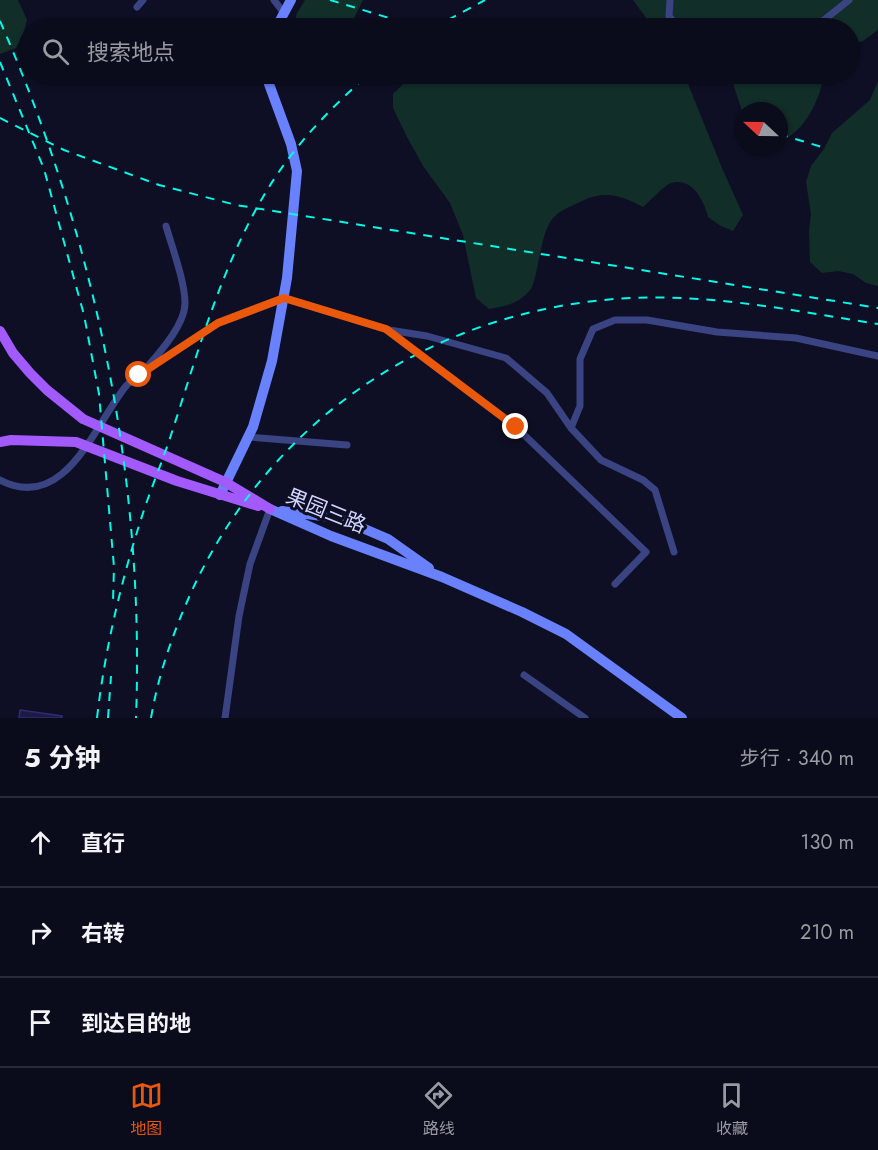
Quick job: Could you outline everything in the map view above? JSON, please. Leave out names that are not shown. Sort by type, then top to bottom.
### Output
[{"type":"main road","points":[[0,331],[30,373],[83,419],[225,482],[270,509]]},
{"type":"main road","points":[[0,442],[11,440],[76,442],[177,481],[270,509]]},
{"type":"street","points":[[137,7],[143,0]]},
{"type":"street","points":[[274,0],[284,13]]},
{"type":"street","points":[[281,18],[291,0]]},
{"type":"street","points":[[670,0],[671,18]]},
{"type":"street","points":[[826,18],[849,0]]},
{"type":"street","points":[[220,495],[251,432],[272,361],[286,278],[297,171],[291,144],[269,84]]},
{"type":"street","points":[[139,375],[162,350],[177,327],[185,304],[166,226]]},
{"type":"street","points":[[0,480],[12,486],[27,488],[52,482],[74,464],[127,385],[139,375],[218,323],[284,298],[386,329],[427,336],[506,358],[547,393],[571,428],[601,460],[643,480],[655,490],[674,552]]},
{"type":"street","points":[[571,428],[580,406],[580,360],[593,330],[615,320],[647,320],[717,333],[796,338],[878,356]]},
{"type":"street","points":[[386,329],[516,427],[646,552],[615,584]]},
{"type":"street","points":[[251,432],[347,445]]},
{"type":"street","points":[[225,718],[239,616],[250,564],[270,509]]},
{"type":"street","name":"果园三路","points":[[270,509],[331,536],[442,577],[566,634],[682,718]]},
{"type":"street","name":"果园三路","points":[[270,509],[339,518],[388,539],[442,577]]},
{"type":"street","points":[[524,675],[585,718]]},
{"type":"green space","points":[[0,0],[18,0],[26,18],[18,18],[18,44],[16,48],[0,54]]},
{"type":"green space","points":[[305,0],[363,0],[354,18],[296,18]]},
{"type":"green space","points":[[633,0],[878,0],[878,30],[860,42],[860,18],[646,18]]},
{"type":"green space","points":[[878,81],[878,286],[866,283],[853,274],[838,271],[822,273],[810,262],[811,214],[806,182],[811,166],[824,149],[832,133],[870,100]]},
{"type":"green space","points":[[403,84],[688,84],[743,215],[733,231],[721,226],[708,217],[700,197],[690,186],[677,182],[667,185],[643,207],[612,195],[590,198],[557,214],[551,221],[543,241],[533,283],[526,295],[511,304],[489,309],[476,298],[463,235],[450,203],[423,166],[407,137],[393,108],[393,94]]},
{"type":"green space","points":[[733,84],[822,84],[810,114],[788,137],[788,102],[739,102]]},
{"type":"building","points":[[20,710],[62,716],[62,718],[19,718]]},
{"type":"railway","points":[[330,0],[389,18]]},
{"type":"railway","points":[[452,18],[485,0]]},
{"type":"railway","points":[[0,21],[18,65]]},
{"type":"railway","points":[[0,62],[44,169],[84,315],[99,394],[114,567],[113,601]]},
{"type":"railway","points":[[26,84],[63,189],[88,275],[107,362],[122,450],[132,539],[137,628],[136,718]]},
{"type":"railway","points":[[97,718],[110,639],[136,535],[221,285],[247,226],[285,163],[325,116],[358,84]]},
{"type":"railway","points":[[0,118],[64,150],[159,185],[236,205],[878,308]]},
{"type":"railway","points":[[788,137],[822,147]]},
{"type":"railway","points":[[151,718],[168,650],[195,584],[230,523],[271,468],[319,421],[372,380],[430,348],[493,323],[560,306],[630,298],[661,297],[723,301],[878,324]]},
{"type":"railway","points":[[108,718],[111,676]]},
{"type":"route","points":[[139,375],[218,323],[284,298],[386,329],[516,427]]}]
